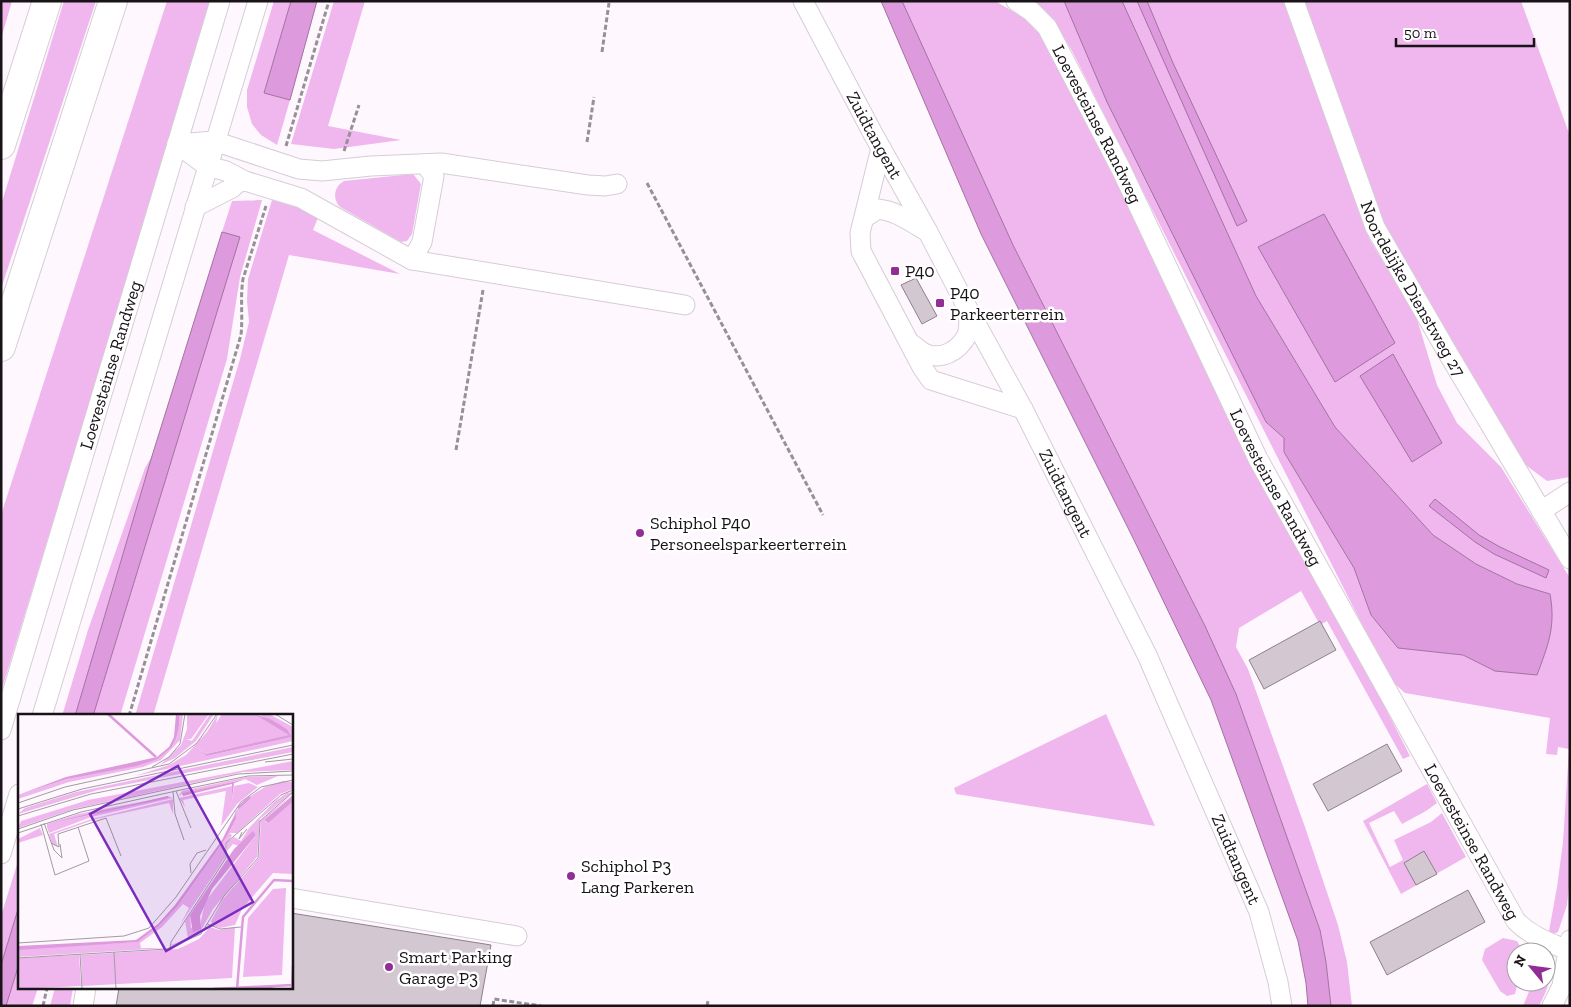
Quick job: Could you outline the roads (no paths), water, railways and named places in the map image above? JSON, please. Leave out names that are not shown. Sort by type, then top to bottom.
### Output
[{"type":"highway","points":[[1,145],[47,1]]},
{"type":"highway","points":[[1,347],[113,1]]},
{"type":"street","name":"Loevesteinse Randweg","points":[[1,730],[220,1]]},
{"type":"street","name":"Loevesteinse Randweg","points":[[43,714],[214,141],[258,1]]},
{"type":"street","name":"Zuidtangent","points":[[803,1],[1023,409],[1147,655],[1259,912],[1278,982],[1282,1006]]},
{"type":"street","name":"Loevesteinse Randweg","points":[[1016,1],[1031,11],[1047,27],[1121,168],[1258,459],[1516,921],[1524,930],[1536,938],[1568,945]]},
{"type":"street","name":"Noordelijke Dienstweg 27","points":[[1294,1],[1376,227],[1570,559]]},
{"type":"street","points":[[177,144],[214,141],[299,168],[322,171],[370,166],[441,163],[588,185],[605,186],[617,184]]},
{"type":"street","points":[[177,144],[207,166],[226,171],[245,181],[301,198],[412,260],[685,305]]},
{"type":"street","points":[[881,148],[860,233],[861,251],[922,367],[931,380],[1023,409]]},
{"type":"street","points":[[412,260],[422,242],[434,176],[425,164]]},
{"type":"street","points":[[195,207],[232,188],[237,183],[245,181]]},
{"type":"street","points":[[864,218],[878,208],[894,212],[928,232]]},
{"type":"street","points":[[910,344],[924,353],[937,356],[948,354],[955,350],[968,333],[969,310]]},
{"type":"street","points":[[1541,511],[1570,492]]},
{"type":"street","points":[[1,854],[18,797]]},
{"type":"street","points":[[292,898],[517,936]]},
{"type":"street","points":[[1552,1006],[1562,986],[1568,945]]},
{"type":"street","points":[[82,1006],[86,990]]},
{"type":"place","name":"P40","points":[[895,271]]},
{"type":"place","name":"P40 Parkeerterrein","points":[[940,303]]},
{"type":"place","name":"Schiphol P40 Personeelsparkeerterrein","points":[[640,533]]},
{"type":"place","name":"Schiphol P3 Lang Parkeren","points":[[571,876]]},
{"type":"place","name":"Smart Parking Garage P3","points":[[389,967]]}]
